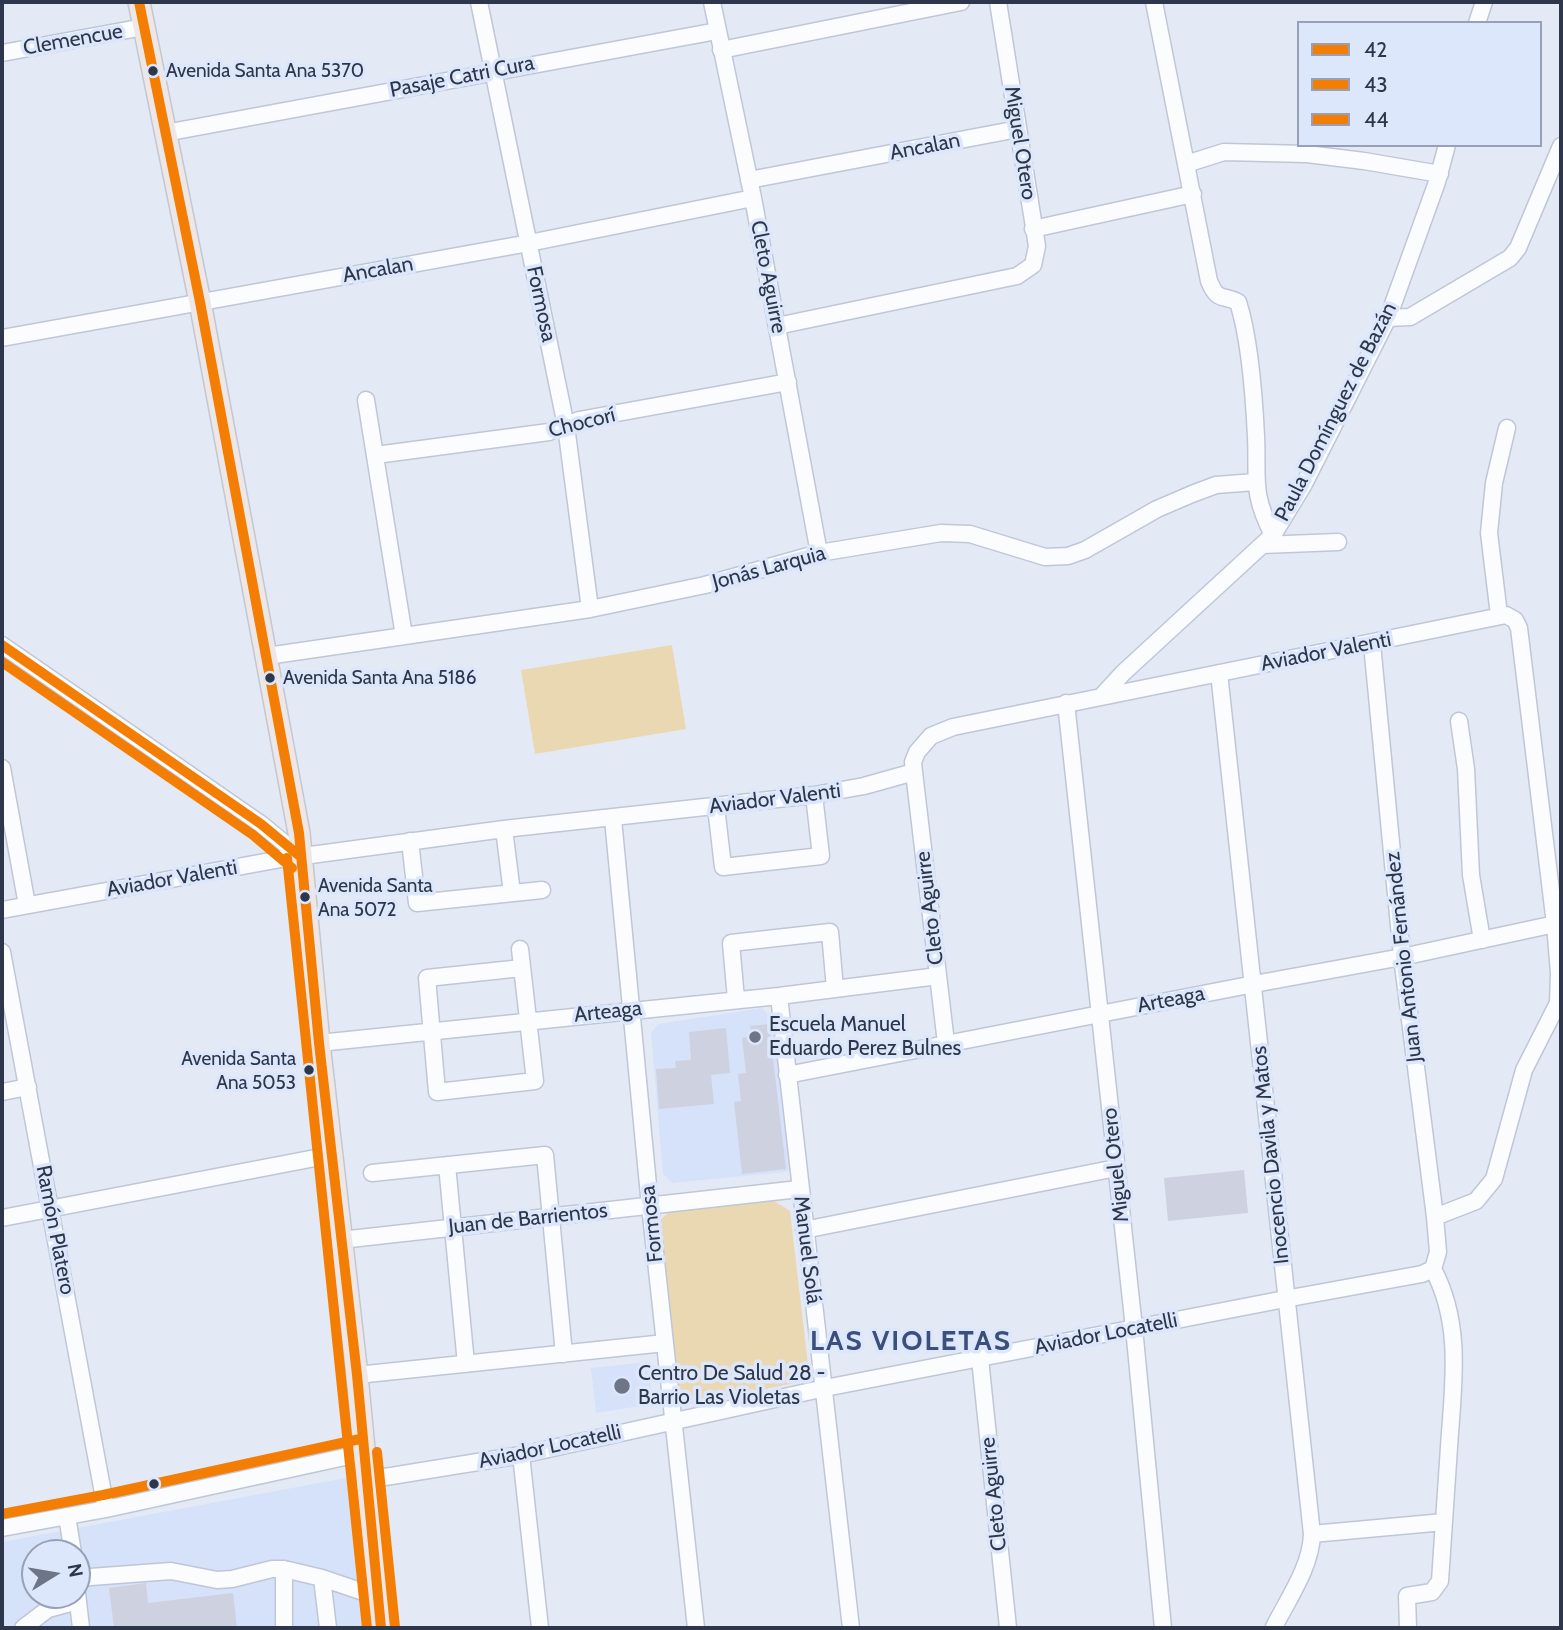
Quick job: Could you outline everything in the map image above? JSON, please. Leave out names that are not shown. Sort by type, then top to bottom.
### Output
[{"type":"main road","points":[[139,2],[200,302],[299,833],[381,1628]]},
{"type":"street","name":"Formosa","points":[[479,2],[566,426],[590,609]]},
{"type":"street","name":"Cleto Aguirre","points":[[712,2],[753,198],[820,553]]},
{"type":"street","points":[[721,50],[961,2]]},
{"type":"street","name":"Miguel Otero","points":[[777,326],[1017,276],[1025,272],[1035,258],[1037,246],[998,2]]},
{"type":"street","points":[[1154,2],[1209,281],[1217,295],[1225,300],[1238,302],[1242,314],[1254,414],[1255,482],[1268,540],[1338,542]]},
{"type":"street","points":[[1478,21],[1484,2]]},
{"type":"street","name":"Clemencue","points":[[2,53],[144,27]]},
{"type":"street","name":"Pasaje Catri Cura","points":[[165,133],[717,31]]},
{"type":"street","name":"Ancalan","points":[[749,180],[1018,129]]},
{"type":"street","points":[[1388,318],[1410,317],[1510,258],[1518,248],[1561,146]]},
{"type":"street","name":"Paula Domínguez de Bazán","points":[[1102,696],[1123,673],[1268,540],[1304,484],[1388,318],[1440,174],[1447,147]]},
{"type":"street","points":[[1186,164],[1224,152],[1333,151],[1440,174]]},
{"type":"street","points":[[1033,229],[1193,194]]},
{"type":"street","name":"Ancalan","points":[[2,338],[529,243],[753,198]]},
{"type":"street","name":"Chocorí","points":[[376,455],[549,432],[579,420],[788,382]]},
{"type":"street","points":[[366,401],[404,636]]},
{"type":"street","points":[[1435,1217],[1476,1201],[1494,1179],[1524,1070],[1558,1003],[1559,973],[1555,924],[1520,641],[1515,620],[1499,615],[1489,533],[1494,484],[1507,428]]},
{"type":"street","name":"Jonás Larquia","points":[[267,656],[590,609],[705,585],[820,553],[941,533],[958,532],[1045,556],[1068,556],[1085,550],[1157,509],[1192,494],[1216,485],[1255,482]]},
{"type":"street","name":"Aviador Valenti","points":[[2,910],[301,857],[410,841],[716,807],[864,786],[914,772],[917,752],[932,736],[941,731],[1066,703],[1372,644],[1499,615]]},
{"type":"street","name":"Juan Antonio Fernández","points":[[1372,644],[1402,957],[1435,1217],[1438,1252],[1433,1269]]},
{"type":"street","points":[[2,645],[261,824],[301,857]]},
{"type":"street","name":"Inocencio Davila y Matos","points":[[1219,673],[1312,1534],[1307,1562],[1275,1628]]},
{"type":"street","name":"Miguel Otero","points":[[1066,703],[1135,1328],[1163,1628]]},
{"type":"street","points":[[1459,722],[1466,769],[1471,875],[1482,940]]},
{"type":"street","points":[[2,768],[27,905]]},
{"type":"street","name":"Cleto Aguirre","points":[[914,772],[946,1043]]},
{"type":"street","points":[[716,807],[723,867],[821,856],[814,795]]},
{"type":"street","name":"Formosa","points":[[613,819],[650,1206],[696,1628]]},
{"type":"street","points":[[504,829],[512,893]]},
{"type":"street","points":[[410,841],[417,903],[542,890]]},
{"type":"street","name":"Arteaga","points":[[788,1075],[1402,957],[1555,924]]},
{"type":"street","points":[[736,999],[732,943],[818,933],[830,932],[835,989]]},
{"type":"street","points":[[520,949],[523,968],[535,1081],[437,1092],[427,978],[523,968]]},
{"type":"street","name":"Ramón Platero","points":[[2,952],[106,1509]]},
{"type":"street","name":"Arteaga","points":[[319,1043],[779,996],[938,976]]},
{"type":"street","name":"Manuel Solá","points":[[779,996],[851,1628]]},
{"type":"street","points":[[2,1092],[28,1087]]},
{"type":"street","points":[[2,1218],[331,1155]]},
{"type":"street","points":[[372,1173],[545,1155],[564,1354]]},
{"type":"street","points":[[447,1165],[466,1364]]},
{"type":"street","points":[[804,1230],[1116,1168]]},
{"type":"street","name":"Juan de Barrientos","points":[[341,1240],[799,1189]]},
{"type":"street","points":[[1408,1628],[1407,1596],[1432,1592],[1440,1581],[1455,1349],[1447,1303],[1433,1269]]},
{"type":"street","name":"Aviador Locatelli","points":[[366,1476],[385,1477],[521,1455],[825,1388],[1422,1275],[1433,1269]]},
{"type":"street","points":[[356,1375],[665,1343]]},
{"type":"street","name":"Cleto Aguirre","points":[[980,1359],[1008,1628]]},
{"type":"street","points":[[2,1528],[106,1509],[363,1453]]},
{"type":"street","points":[[521,1455],[540,1628]]},
{"type":"street","points":[[67,1516],[71,1539]]},
{"type":"street","points":[[1312,1534],[1444,1522]]},
{"type":"street","points":[[91,1577],[171,1571],[217,1580],[284,1569],[322,1578],[379,1597]]},
{"type":"street","points":[[284,1569],[284,1628]]},
{"type":"street","points":[[322,1578],[327,1628]]},
{"type":"street","points":[[23,1628],[48,1609]]},
{"type":"street","points":[[79,1609],[81,1628]]},
{"type":"street","points":[[1264,1628],[1275,1628]]},
{"type":"shaded area","points":[[672,645],[686,729],[535,754],[521,670]]},
{"type":"shaded area","points":[[762,1008],[774,1021],[790,1170],[672,1183],[663,1174],[651,1033],[658,1024]]},
{"type":"shaded area","points":[[774,1201],[790,1211],[808,1364],[800,1382],[686,1405],[674,1397],[658,1222],[669,1212]]},
{"type":"shaded area","name":"Centro De Salud 28 - Barrio Las Violetas","points":[[648,1362],[653,1404],[596,1413],[591,1368]]},
{"type":"shaded area","points":[[351,1477],[368,1628],[2,1628],[2,1542]]},
{"type":"building","points":[[769,1024],[786,1169],[742,1174],[734,1102],[741,1101],[738,1074],[746,1073],[742,1038],[752,1036],[750,1026]]},
{"type":"building","points":[[726,1028],[730,1073],[711,1075],[714,1104],[659,1109],[656,1069],[676,1068],[675,1061],[691,1060],[689,1032]]},
{"type":"building","points":[[1244,1170],[1248,1213],[1168,1221],[1164,1178]]},
{"type":"building","points":[[146,1583],[148,1603],[233,1593],[237,1628],[114,1628],[109,1588]]},
{"type":"transit line","name":"42","points":[[139,2],[200,302],[299,833],[381,1628]]},
{"type":"transit line","name":"42","points":[[2,645],[261,824],[301,857]]},
{"type":"transit line","name":"43","points":[[2,662],[253,835],[292,868]]},
{"type":"transit line","name":"43","points":[[287,858],[367,1628]]},
{"type":"transit line","name":"44","points":[[2,1514],[103,1495],[360,1439]]},
{"type":"transit line","name":"44","points":[[377,1452],[395,1627]]},
{"type":"place","name":"Avenida Santa Ana 5370","points":[[153,71]]},
{"type":"place","name":"Avenida Santa Ana 5186","points":[[270,678]]},
{"type":"place","name":"Avenida Santa Ana 5072","points":[[305,897]]},
{"type":"place","name":"Escuela Manuel Eduardo Perez Bulnes","points":[[755,1037]]},
{"type":"place","name":"Avenida Santa Ana 5053","points":[[309,1070]]},
{"type":"place","name":"Centro De Salud 28 - Barrio Las Violetas","points":[[622,1386]]},
{"type":"district","name":"LAS VIOLETAS","points":[[911,1342]]}]
